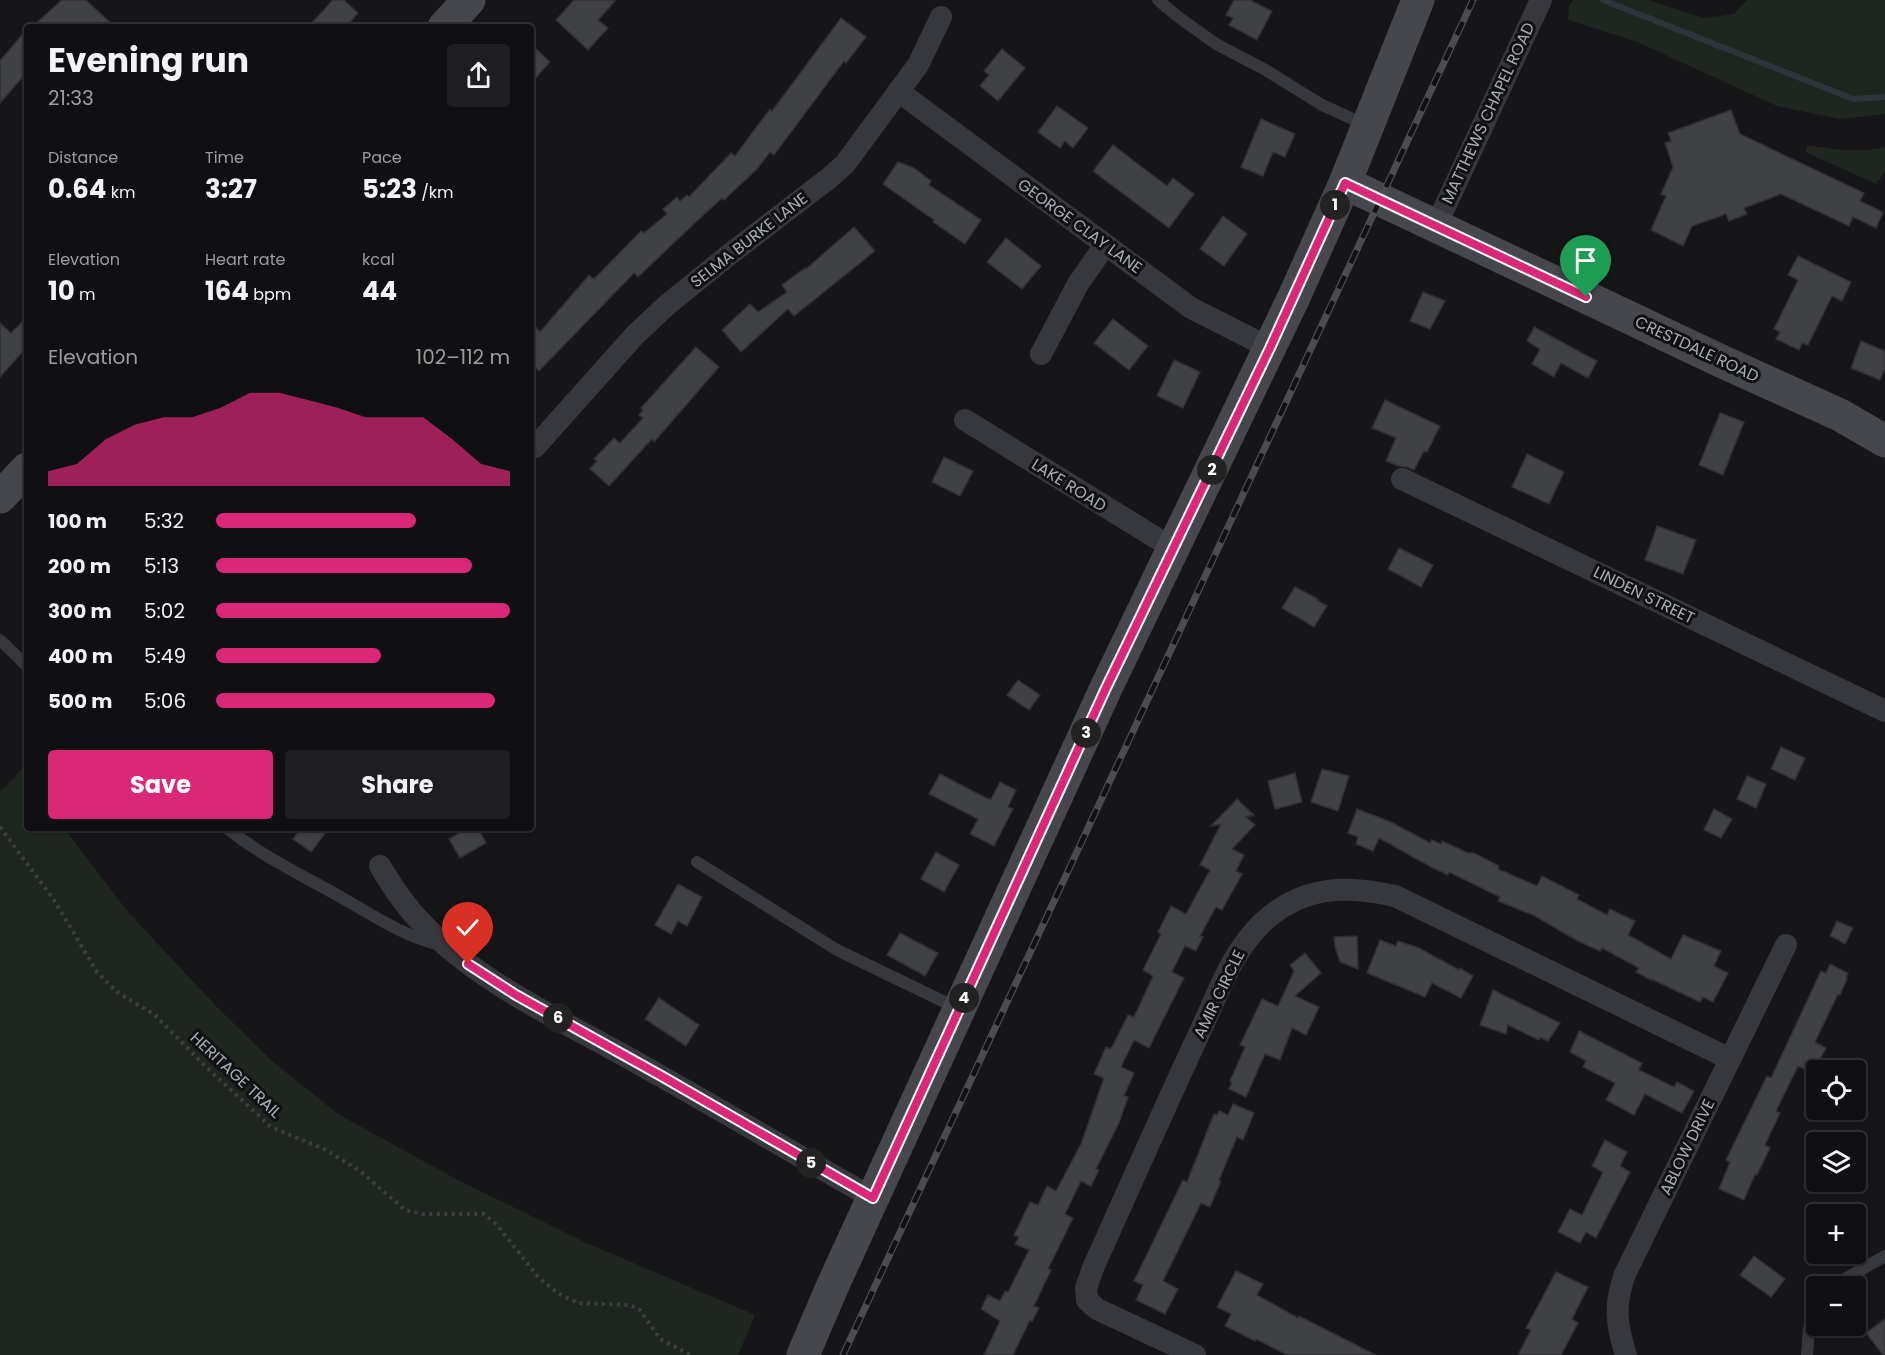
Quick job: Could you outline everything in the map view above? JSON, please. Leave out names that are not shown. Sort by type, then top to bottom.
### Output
[{"type":"street","points":[[447,24],[469,0]]},
{"type":"street","points":[[803,1355],[1106,688],[1270,348],[1345,183],[1418,0]]},
{"type":"street","name":"MATTHEWS CHAPEL ROAD","points":[[1436,226],[1541,0]]},
{"type":"street","name":"SELMA BURKE LANE","points":[[535,447],[635,335],[667,305],[845,164],[918,65],[941,17]]},
{"type":"street","name":"GEORGE CLAY LANE","points":[[898,91],[1191,308],[1270,348]]},
{"type":"street","name":"CRESTDALE ROAD","points":[[1345,183],[1840,415],[1885,441]]},
{"type":"street","points":[[1041,354],[1078,284],[1105,245]]},
{"type":"street","name":"LAKE ROAD","points":[[965,420],[1174,549]]},
{"type":"street","points":[[0,497],[24,472]]},
{"type":"street","name":"LINDEN STREET","points":[[1402,479],[1885,711]]},
{"type":"street","points":[[380,866],[398,895],[419,921],[468,964],[516,995],[634,1060],[873,1198]]},
{"type":"street","name":"AMIR CIRCLE","points":[[1195,1355],[1098,1309],[1087,1300],[1086,1288],[1189,1055],[1235,958],[1245,941],[1272,914],[1307,895],[1331,889],[1352,889],[1395,896],[1730,1059]]},
{"type":"street","name":"ABLOW DRIVE","points":[[1626,1355],[1618,1324],[1618,1295],[1625,1274],[1786,945]]},
{"type":"lane","points":[[1158,0],[1216,44],[1264,69],[1322,105],[1367,125]]},
{"type":"lane","points":[[0,640],[24,663]]},
{"type":"lane","points":[[231,831],[248,844],[357,905],[388,926],[420,940],[446,946]]},
{"type":"lane","points":[[697,862],[837,950],[959,1010]]},
{"type":"lane","points":[[1850,1276],[1885,1256]]},
{"type":"lane","points":[[1807,1355],[1808,1336]]},
{"type":"path","name":"HERITAGE TRAIL","points":[[0,827],[54,900],[97,972],[117,993],[155,1015],[205,1066],[271,1127],[326,1150],[360,1172],[405,1210],[423,1214],[484,1214],[497,1225],[539,1278],[559,1294],[578,1303],[630,1305],[640,1310],[660,1339],[692,1355]]},
{"type":"shaded area","points":[[1573,0],[1648,0],[1703,18],[1734,14],[1747,0],[1885,0],[1885,114],[1840,119],[1777,106],[1635,41],[1568,20],[1569,6]]},
{"type":"shaded area","points":[[1808,145],[1846,150],[1885,147],[1885,172],[1876,184],[1805,152]]},
{"type":"shaded area","points":[[22,769],[24,772],[24,831],[66,831],[128,912],[216,1006],[272,1061],[338,1114],[454,1178],[582,1241],[755,1315],[738,1355],[0,1355],[0,792]]},
{"type":"building","points":[[62,0],[86,0],[112,24],[35,24]]},
{"type":"building","points":[[333,0],[344,0],[358,13],[349,24],[311,24]]},
{"type":"building","points":[[574,0],[616,0],[598,20],[608,28],[588,50],[556,20]]},
{"type":"building","points":[[1234,0],[1250,0],[1272,11],[1257,40],[1229,25],[1233,18],[1226,15]]},
{"type":"building","points":[[841,18],[866,37],[846,63],[844,61],[774,155],[770,152],[757,169],[724,200],[722,198],[638,277],[634,273],[539,371],[534,366],[534,325],[540,332],[589,275],[594,279],[641,231],[644,233],[667,214],[663,209],[677,197],[680,201],[687,195],[689,197],[731,153],[735,156],[770,109],[772,111]]},
{"type":"building","points":[[24,33],[24,75],[0,103],[0,61]]},
{"type":"building","points":[[534,47],[550,62],[534,80]]},
{"type":"building","points":[[1002,49],[1025,68],[998,101],[980,86],[989,75],[984,71]]},
{"type":"building","points":[[1057,106],[1088,128],[1073,148],[1065,141],[1060,148],[1038,132]]},
{"type":"building","points":[[1731,110],[1740,134],[1864,193],[1860,201],[1883,212],[1876,228],[1853,217],[1849,226],[1781,194],[1744,208],[1747,214],[1729,221],[1726,214],[1692,226],[1683,246],[1651,230],[1666,196],[1661,194],[1673,167],[1665,143],[1671,141],[1668,133]]},
{"type":"building","points":[[1261,119],[1295,134],[1285,157],[1273,152],[1263,176],[1241,167]]},
{"type":"building","points":[[1113,145],[1167,186],[1173,178],[1194,194],[1169,228],[1093,171]]},
{"type":"building","points":[[898,162],[914,168],[931,181],[929,185],[981,220],[965,244],[883,184]]},
{"type":"building","points":[[1223,216],[1247,234],[1224,266],[1200,249]]},
{"type":"building","points":[[854,227],[875,251],[794,316],[788,309],[741,352],[722,330],[750,304],[758,312],[787,292],[782,285],[806,269]]},
{"type":"building","points":[[1006,238],[1041,266],[1022,289],[987,262]]},
{"type":"building","points":[[1798,256],[1851,282],[1842,301],[1832,296],[1808,345],[1802,343],[1799,350],[1776,339],[1780,332],[1774,329],[1798,280],[1788,275]]},
{"type":"building","points":[[1423,292],[1445,301],[1430,329],[1410,321]]},
{"type":"building","points":[[1113,319],[1148,346],[1129,370],[1094,343]]},
{"type":"building","points":[[24,320],[24,350],[0,377],[0,323],[11,333]]},
{"type":"building","points":[[1534,327],[1597,361],[1588,378],[1561,363],[1554,377],[1532,364],[1540,349],[1527,341]]},
{"type":"building","points":[[1861,341],[1885,351],[1885,368],[1880,380],[1851,368]]},
{"type":"building","points":[[696,347],[719,367],[654,442],[652,439],[609,486],[590,469],[597,461],[594,459],[614,438],[620,443],[643,418],[639,415],[643,410],[641,408]]},
{"type":"building","points":[[1174,360],[1200,372],[1183,408],[1157,396]]},
{"type":"building","points":[[1385,400],[1440,426],[1427,452],[1424,451],[1414,470],[1386,461],[1396,438],[1372,428]]},
{"type":"building","points":[[1720,413],[1744,422],[1723,475],[1699,465]]},
{"type":"building","points":[[1527,454],[1564,472],[1549,504],[1512,487]]},
{"type":"building","points":[[944,457],[973,471],[960,496],[932,482]]},
{"type":"building","points":[[1657,526],[1696,540],[1683,574],[1645,560]]},
{"type":"building","points":[[1399,548],[1433,565],[1421,587],[1388,569]]},
{"type":"building","points":[[1295,587],[1327,606],[1314,627],[1282,608]]},
{"type":"building","points":[[1018,680],[1040,695],[1029,710],[1007,695]]},
{"type":"building","points":[[1781,747],[1805,758],[1795,780],[1771,769]]},
{"type":"building","points":[[1322,769],[1349,776],[1338,811],[1311,802]]},
{"type":"building","points":[[1295,773],[1302,802],[1275,809],[1268,781]]},
{"type":"building","points":[[940,774],[988,799],[991,799],[1000,782],[1016,790],[1008,807],[1013,809],[994,846],[970,834],[978,819],[929,794]]},
{"type":"building","points":[[1747,776],[1766,784],[1756,808],[1737,799]]},
{"type":"building","points":[[1237,799],[1254,815],[1246,817],[1255,825],[1232,849],[1244,855],[1236,871],[1242,874],[1222,910],[1216,907],[1200,936],[1203,937],[1196,951],[1185,946],[1172,972],[1184,978],[1149,1048],[1134,1040],[1121,1067],[1134,1073],[1124,1096],[1128,1097],[1119,1123],[1096,1169],[1099,1170],[1091,1186],[1081,1181],[1065,1214],[1073,1218],[1048,1269],[1051,1270],[1034,1306],[1039,1308],[1032,1322],[1030,1320],[1013,1355],[984,1355],[1000,1321],[981,1309],[988,1295],[1000,1301],[1005,1291],[1008,1292],[1029,1250],[1015,1244],[1019,1237],[1014,1235],[1030,1202],[1038,1205],[1047,1186],[1056,1191],[1081,1144],[1104,1078],[1094,1074],[1106,1047],[1111,1049],[1128,1015],[1134,1017],[1153,976],[1143,970],[1161,934],[1158,932],[1171,906],[1186,914],[1210,870],[1200,865],[1221,824],[1211,826]]},
{"type":"building","points":[[1357,809],[1391,822],[1430,843],[1432,840],[1441,844],[1442,841],[1468,853],[1474,853],[1499,866],[1498,869],[1537,886],[1542,876],[1579,895],[1577,899],[1607,915],[1610,909],[1635,921],[1628,935],[1671,959],[1683,935],[1721,951],[1714,966],[1728,973],[1713,1002],[1703,997],[1700,1002],[1636,972],[1639,968],[1602,948],[1600,951],[1576,940],[1535,916],[1498,901],[1500,897],[1449,872],[1448,875],[1431,867],[1379,838],[1373,851],[1356,844],[1358,837],[1348,833]]},
{"type":"building","points":[[1714,809],[1732,819],[1721,838],[1704,830]]},
{"type":"building","points":[[299,831],[327,831],[311,852],[293,839]]},
{"type":"building","points":[[462,831],[480,831],[486,843],[460,858],[449,839]]},
{"type":"building","points":[[936,852],[959,865],[944,892],[921,879]]},
{"type":"building","points":[[678,884],[702,897],[687,926],[678,921],[671,934],[655,925]]},
{"type":"building","points":[[1837,921],[1853,928],[1845,944],[1830,936]]},
{"type":"building","points":[[900,933],[938,953],[925,976],[887,955]]},
{"type":"building","points":[[1357,936],[1358,969],[1340,962],[1334,937]]},
{"type":"building","points":[[1380,940],[1396,946],[1398,941],[1419,948],[1473,976],[1461,998],[1432,983],[1425,997],[1367,973]]},
{"type":"building","points":[[1305,953],[1321,973],[1295,996],[1319,1007],[1306,1035],[1292,1028],[1280,1060],[1265,1054],[1246,1097],[1229,1089],[1232,1082],[1230,1081],[1245,1047],[1240,1045],[1262,999],[1278,1006],[1294,971],[1290,965]]},
{"type":"building","points":[[1830,964],[1848,973],[1840,995],[1838,994],[1815,1042],[1826,1048],[1820,1060],[1806,1060],[1806,1070],[1798,1066],[1776,1111],[1780,1113],[1765,1145],[1770,1148],[1744,1200],[1719,1189],[1730,1162],[1726,1160],[1767,1076],[1771,1078],[1821,971],[1826,973]]},
{"type":"building","points":[[1493,990],[1560,1023],[1548,1041],[1540,1037],[1539,1040],[1508,1025],[1506,1034],[1480,1025]]},
{"type":"building","points":[[659,998],[699,1025],[686,1046],[645,1019]]},
{"type":"building","points":[[1579,1031],[1642,1063],[1639,1070],[1674,1087],[1677,1082],[1694,1091],[1682,1113],[1645,1094],[1634,1115],[1606,1100],[1615,1083],[1583,1067],[1586,1061],[1570,1052]]},
{"type":"building","points":[[1233,1104],[1254,1113],[1243,1140],[1237,1137],[1210,1207],[1201,1203],[1163,1281],[1178,1289],[1165,1314],[1136,1300],[1143,1285],[1134,1281],[1183,1180],[1187,1182],[1214,1114],[1217,1115],[1219,1111],[1228,1115]]},
{"type":"building","points":[[1605,1140],[1627,1152],[1620,1166],[1630,1172],[1596,1238],[1586,1232],[1580,1243],[1558,1232],[1570,1209],[1582,1215],[1603,1172],[1592,1166]]},
{"type":"building","points":[[1754,1256],[1785,1279],[1771,1297],[1740,1275]]},
{"type":"building","points":[[1236,1271],[1263,1284],[1257,1295],[1298,1318],[1299,1316],[1376,1355],[1287,1355],[1225,1326],[1231,1314],[1217,1307]]},
{"type":"building","points":[[1556,1272],[1588,1287],[1572,1319],[1578,1323],[1561,1355],[1518,1355],[1531,1330],[1526,1328]]},
{"type":"building","points":[[1885,1319],[1885,1355],[1883,1355],[1866,1333]]},
{"type":"waterway","points":[[1603,0],[1853,99],[1885,97]]},
{"type":"railway","points":[[843,1355],[1473,0]]},
{"type":"route","points":[[468,964],[516,995],[873,1198],[1106,688],[1270,348],[1345,183],[1586,297]]}]
